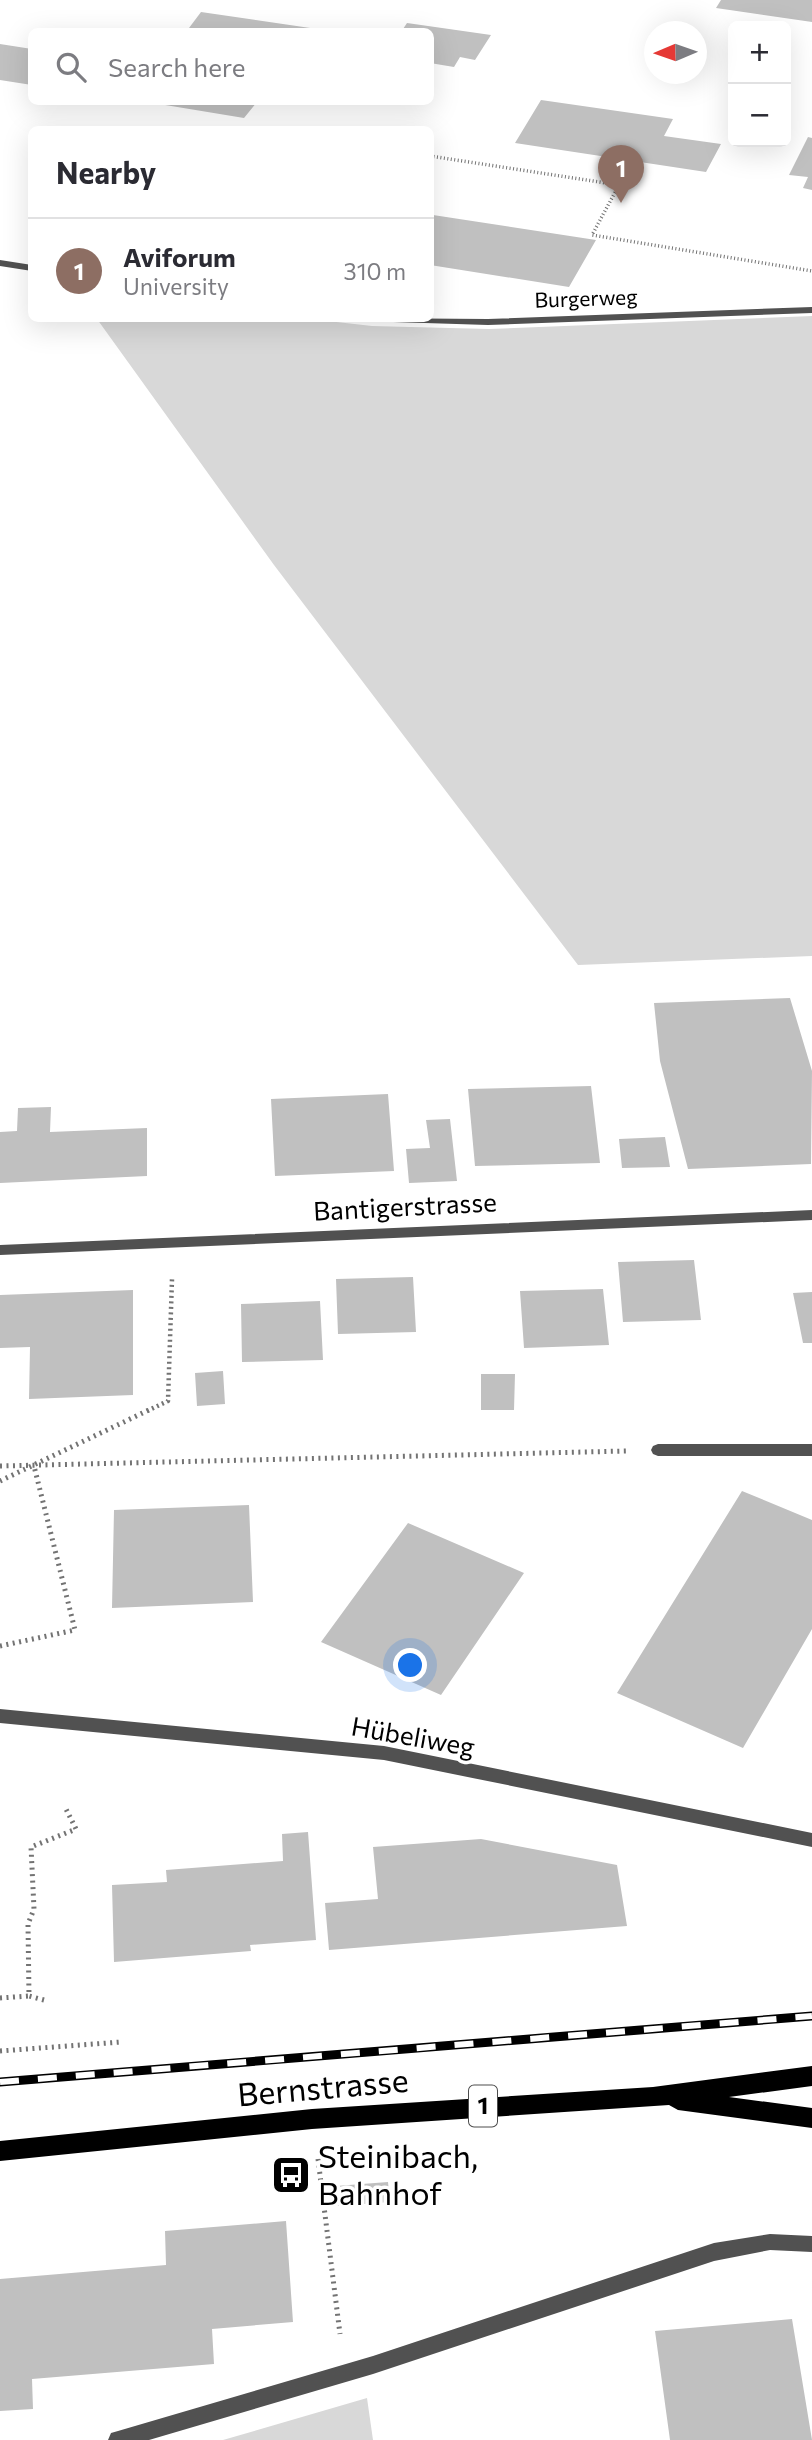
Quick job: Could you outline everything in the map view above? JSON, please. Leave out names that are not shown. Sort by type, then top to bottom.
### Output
[{"type":"main road","name":"Bernstrasse","points":[[0,2151],[312,2119],[653,2097],[812,2076]]},
{"type":"main road","name":"Bernstrasse","points":[[653,2097],[812,2118]]},
{"type":"street","points":[[0,263],[28,267]]},
{"type":"street","name":"Burgerweg","points":[[434,321],[488,323],[812,310]]},
{"type":"street","name":"Bantigerstrasse","points":[[0,1250],[812,1214]]},
{"type":"street","points":[[658,1450],[812,1450]]},
{"type":"street","name":"Hübeliweg","points":[[0,1716],[384,1753],[812,1840]]},
{"type":"street","points":[[118,2440],[373,2365],[713,2252],[770,2242],[812,2244]]},
{"type":"path","points":[[434,157],[619,185],[592,235],[812,271]]},
{"type":"path","points":[[0,1481],[168,1401],[173,1243]]},
{"type":"path","points":[[0,1466],[658,1450]]},
{"type":"path","points":[[0,1646],[75,1630],[34,1466]]},
{"type":"path","points":[[29,1996],[28,1924],[34,1909],[31,1847],[76,1829],[65,1807]]},
{"type":"path","points":[[0,1998],[29,1996],[44,2000]]},
{"type":"path","points":[[0,2051],[121,2042]]},
{"type":"path","points":[[322,2194],[335,2296]]},
{"type":"shaded area","points":[[812,316],[812,956],[578,965],[274,565],[99,322],[336,322],[372,326],[489,329]]},
{"type":"shaded area","points":[[367,2398],[373,2440],[223,2440]]},
{"type":"building","points":[[721,0],[812,0],[812,22],[716,8]]},
{"type":"building","points":[[201,12],[310,28],[189,28]]},
{"type":"building","points":[[407,23],[491,35],[475,60],[460,57],[454,67],[434,64],[434,28],[404,28]]},
{"type":"building","points":[[0,44],[28,48],[28,84],[0,80]]},
{"type":"building","points":[[541,100],[673,119],[664,136],[721,144],[706,172],[515,143]]},
{"type":"building","points":[[165,105],[255,105],[244,118]]},
{"type":"building","points":[[808,137],[812,138],[812,190],[803,188],[808,177],[789,175]]},
{"type":"building","points":[[434,215],[596,240],[569,287],[434,266]]},
{"type":"building","points":[[790,998],[812,1071],[811,1164],[688,1169],[660,1061],[654,1003]]},
{"type":"building","points":[[591,1086],[600,1163],[475,1166],[468,1089]]},
{"type":"building","points":[[388,1094],[394,1171],[275,1176],[271,1099]]},
{"type":"building","points":[[51,1107],[50,1132],[147,1128],[147,1176],[0,1183],[0,1132],[17,1131],[18,1108]]},
{"type":"building","points":[[450,1119],[457,1181],[409,1183],[406,1149],[430,1148],[426,1120]]},
{"type":"building","points":[[665,1137],[670,1167],[622,1168],[619,1139]]},
{"type":"building","points":[[694,1260],[701,1320],[623,1322],[618,1262]]},
{"type":"building","points":[[413,1277],[416,1332],[338,1334],[336,1279]]},
{"type":"building","points":[[603,1289],[609,1345],[524,1348],[520,1291]]},
{"type":"building","points":[[133,1290],[133,1395],[29,1399],[30,1347],[0,1348],[0,1295]]},
{"type":"building","points":[[812,1292],[812,1343],[803,1343],[793,1293]]},
{"type":"building","points":[[320,1301],[323,1360],[242,1362],[241,1304]]},
{"type":"building","points":[[223,1371],[225,1404],[197,1406],[195,1373]]},
{"type":"building","points":[[481,1374],[515,1374],[514,1410],[481,1410]]},
{"type":"building","points":[[742,1491],[812,1520],[812,1629],[743,1748],[617,1693]]},
{"type":"building","points":[[249,1505],[253,1602],[112,1608],[114,1510]]},
{"type":"building","points":[[408,1523],[524,1573],[441,1695],[321,1642]]},
{"type":"building","points":[[308,1832],[316,1940],[250,1945],[251,1951],[114,1962],[112,1885],[167,1882],[166,1870],[283,1861],[282,1834]]},
{"type":"building","points":[[481,1839],[617,1865],[627,1926],[329,1950],[325,1903],[378,1899],[373,1847]]},
{"type":"building","points":[[388,2182],[390,2202],[337,2206],[336,2186]]},
{"type":"building","points":[[286,2221],[293,2322],[212,2329],[214,2364],[32,2379],[33,2409],[0,2411],[0,2279],[166,2265],[165,2231]]},
{"type":"building","points":[[792,2319],[812,2440],[670,2440],[655,2331]]},
{"type":"railway","points":[[0,2082],[812,2016]]},
{"type":"place","name":"Aviforum","points":[[621,203]]},
{"type":"place","name":"Steinibach, Bahnhof","points":[[291,2175]]}]
